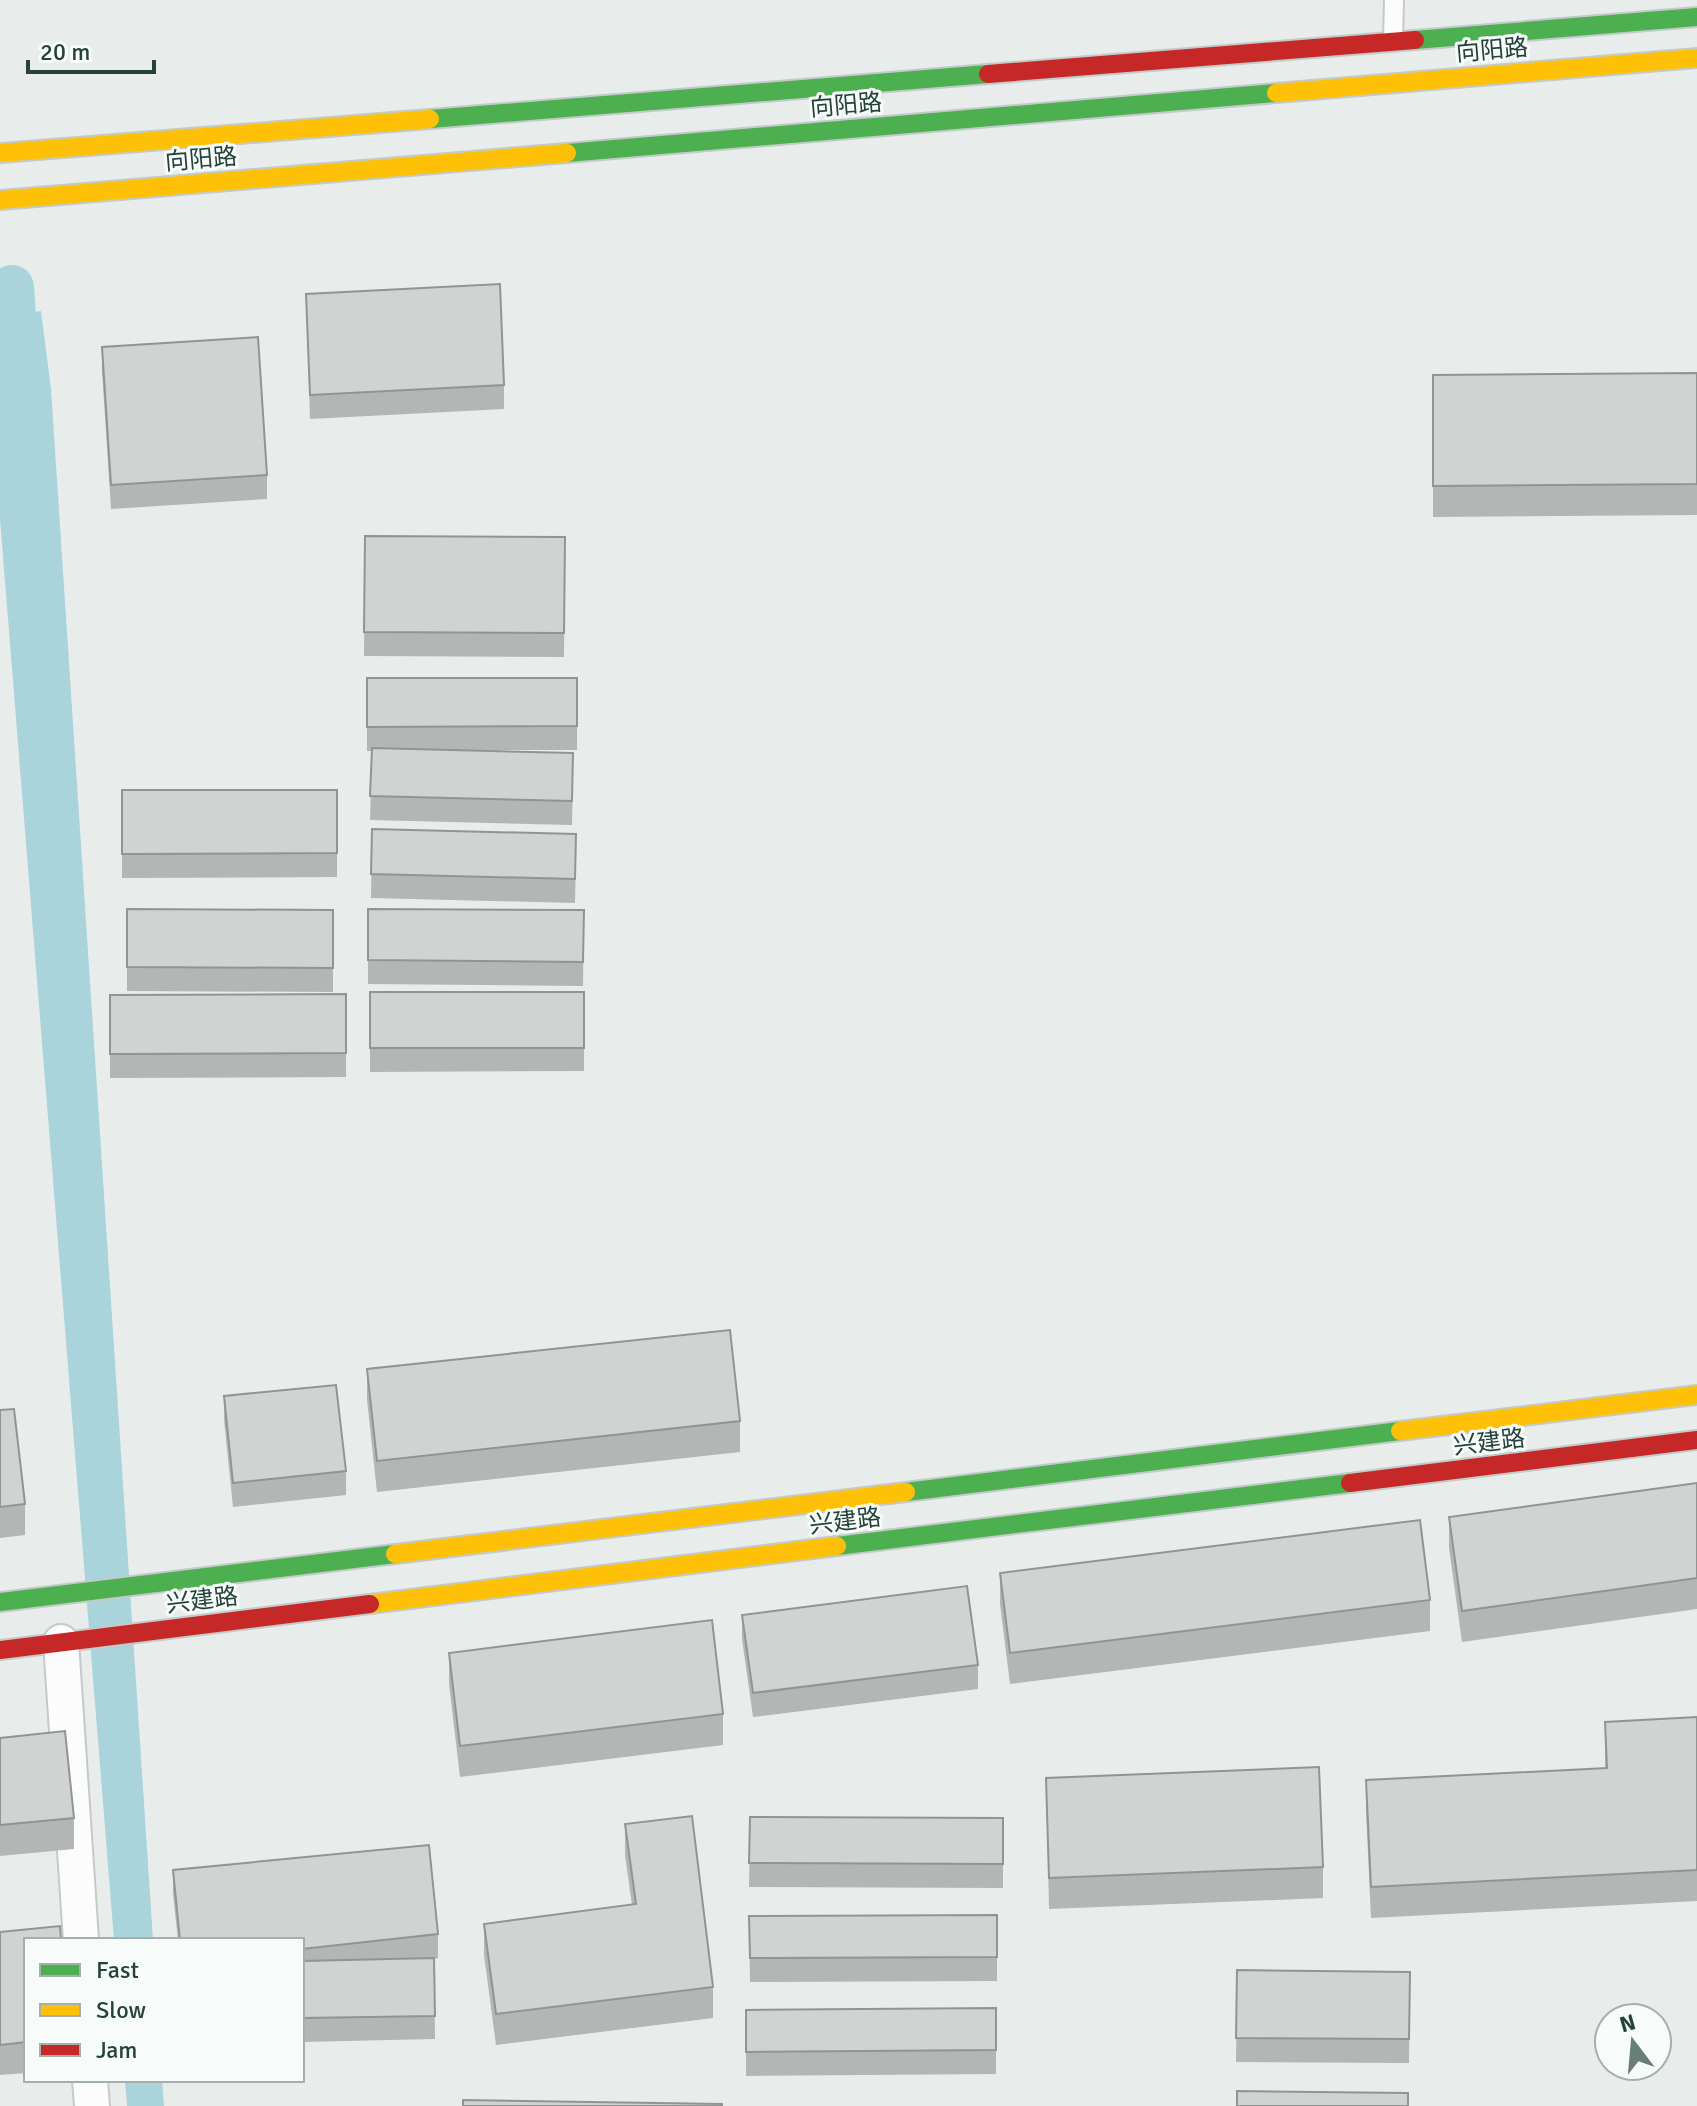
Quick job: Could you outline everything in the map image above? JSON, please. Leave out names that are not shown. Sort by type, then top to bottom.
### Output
[{"type":"street","name":"向阳路","points":[[0,153],[1697,17]]},
{"type":"street","name":"向阳路","points":[[0,200],[1697,58]]},
{"type":"street","name":"兴建路","points":[[0,1602],[1697,1395]]},
{"type":"street","name":"兴建路","points":[[0,1650],[1697,1440]]},
{"type":"street","points":[[61,1642],[81,1938]]},
{"type":"street","points":[[90,2082],[92,2106]]},
{"type":"lane","points":[[1393,41],[1394,0]]},
{"type":"water","points":[[41,311],[51,389],[153,1938],[114,1938],[0,519],[0,317]]},
{"type":"water","points":[[125,2082],[162,2082],[164,2106],[127,2106]]},
{"type":"building","points":[[500,284],[504,385],[310,395],[306,294]]},
{"type":"building","points":[[258,337],[267,475],[111,485],[102,347]]},
{"type":"building","points":[[1697,373],[1697,484],[1433,486],[1433,375]]},
{"type":"building","points":[[365,536],[565,537],[564,633],[364,632]]},
{"type":"building","points":[[367,678],[577,678],[577,726],[367,727]]},
{"type":"building","points":[[372,748],[573,753],[572,801],[370,796]]},
{"type":"building","points":[[122,790],[337,790],[337,853],[122,854]]},
{"type":"building","points":[[372,829],[576,834],[575,879],[371,874]]},
{"type":"building","points":[[127,909],[333,910],[333,968],[127,967]]},
{"type":"building","points":[[368,909],[584,910],[583,962],[368,960]]},
{"type":"building","points":[[370,992],[584,992],[584,1048],[370,1048]]},
{"type":"building","points":[[346,994],[346,1053],[110,1054],[110,995]]},
{"type":"building","points":[[730,1330],[740,1421],[377,1461],[367,1369]]},
{"type":"building","points":[[336,1385],[346,1471],[233,1483],[224,1396]]},
{"type":"building","points":[[14,1409],[25,1504],[0,1507],[0,1410]]},
{"type":"building","points":[[1697,1483],[1697,1578],[1462,1611],[1449,1517]]},
{"type":"building","points":[[1420,1520],[1430,1600],[1010,1653],[1000,1573]]},
{"type":"building","points":[[967,1586],[978,1665],[753,1693],[742,1615]]},
{"type":"building","points":[[712,1620],[723,1714],[460,1746],[449,1653]]},
{"type":"building","points":[[1697,1717],[1697,1870],[1371,1887],[1366,1780],[1607,1768],[1605,1722]]},
{"type":"building","points":[[65,1731],[74,1818],[0,1825],[0,1738]]},
{"type":"building","points":[[1319,1767],[1323,1867],[1049,1878],[1046,1778]]},
{"type":"building","points":[[692,1816],[713,1987],[496,2014],[484,1924],[636,1904],[625,1824]]},
{"type":"building","points":[[750,1817],[1003,1818],[1003,1864],[749,1863]]},
{"type":"building","points":[[429,1845],[438,1934],[304,1949],[304,1938],[180,1938],[173,1870]]},
{"type":"building","points":[[997,1915],[997,1957],[750,1958],[749,1916]]},
{"type":"building","points":[[60,1926],[61,1938],[24,1938],[24,2042],[0,2045],[0,1932]]},
{"type":"building","points":[[434,1958],[435,2016],[304,2018],[304,1961]]},
{"type":"building","points":[[1237,1970],[1410,1972],[1409,2039],[1236,2038]]},
{"type":"building","points":[[996,2008],[996,2050],[746,2052],[746,2010]]},
{"type":"building","points":[[1237,2091],[1408,2093],[1408,2106],[1237,2106]]},
{"type":"building","points":[[463,2100],[722,2104],[722,2106],[463,2106]]},
{"type":"waterway","points":[[12,287],[14,315]]},
{"type":"traffic: fast","points":[[1415,40],[1697,17]]},
{"type":"traffic: fast","points":[[430,119],[988,74]]},
{"type":"traffic: fast","points":[[567,153],[1276,93]]},
{"type":"traffic: fast","points":[[906,1492],[1400,1431]]},
{"type":"traffic: fast","points":[[837,1546],[1350,1483]]},
{"type":"traffic: fast","points":[[0,1602],[395,1554]]},
{"type":"traffic: slow","points":[[1276,93],[1697,58]]},
{"type":"traffic: slow","points":[[0,153],[430,119]]},
{"type":"traffic: slow","points":[[0,200],[567,153]]},
{"type":"traffic: slow","points":[[1400,1431],[1697,1395]]},
{"type":"traffic: slow","points":[[395,1554],[906,1492]]},
{"type":"traffic: slow","points":[[370,1604],[837,1546]]},
{"type":"traffic: jam","points":[[988,74],[1415,40]]},
{"type":"traffic: jam","points":[[1350,1483],[1697,1440]]},
{"type":"traffic: jam","points":[[0,1650],[370,1604]]}]
